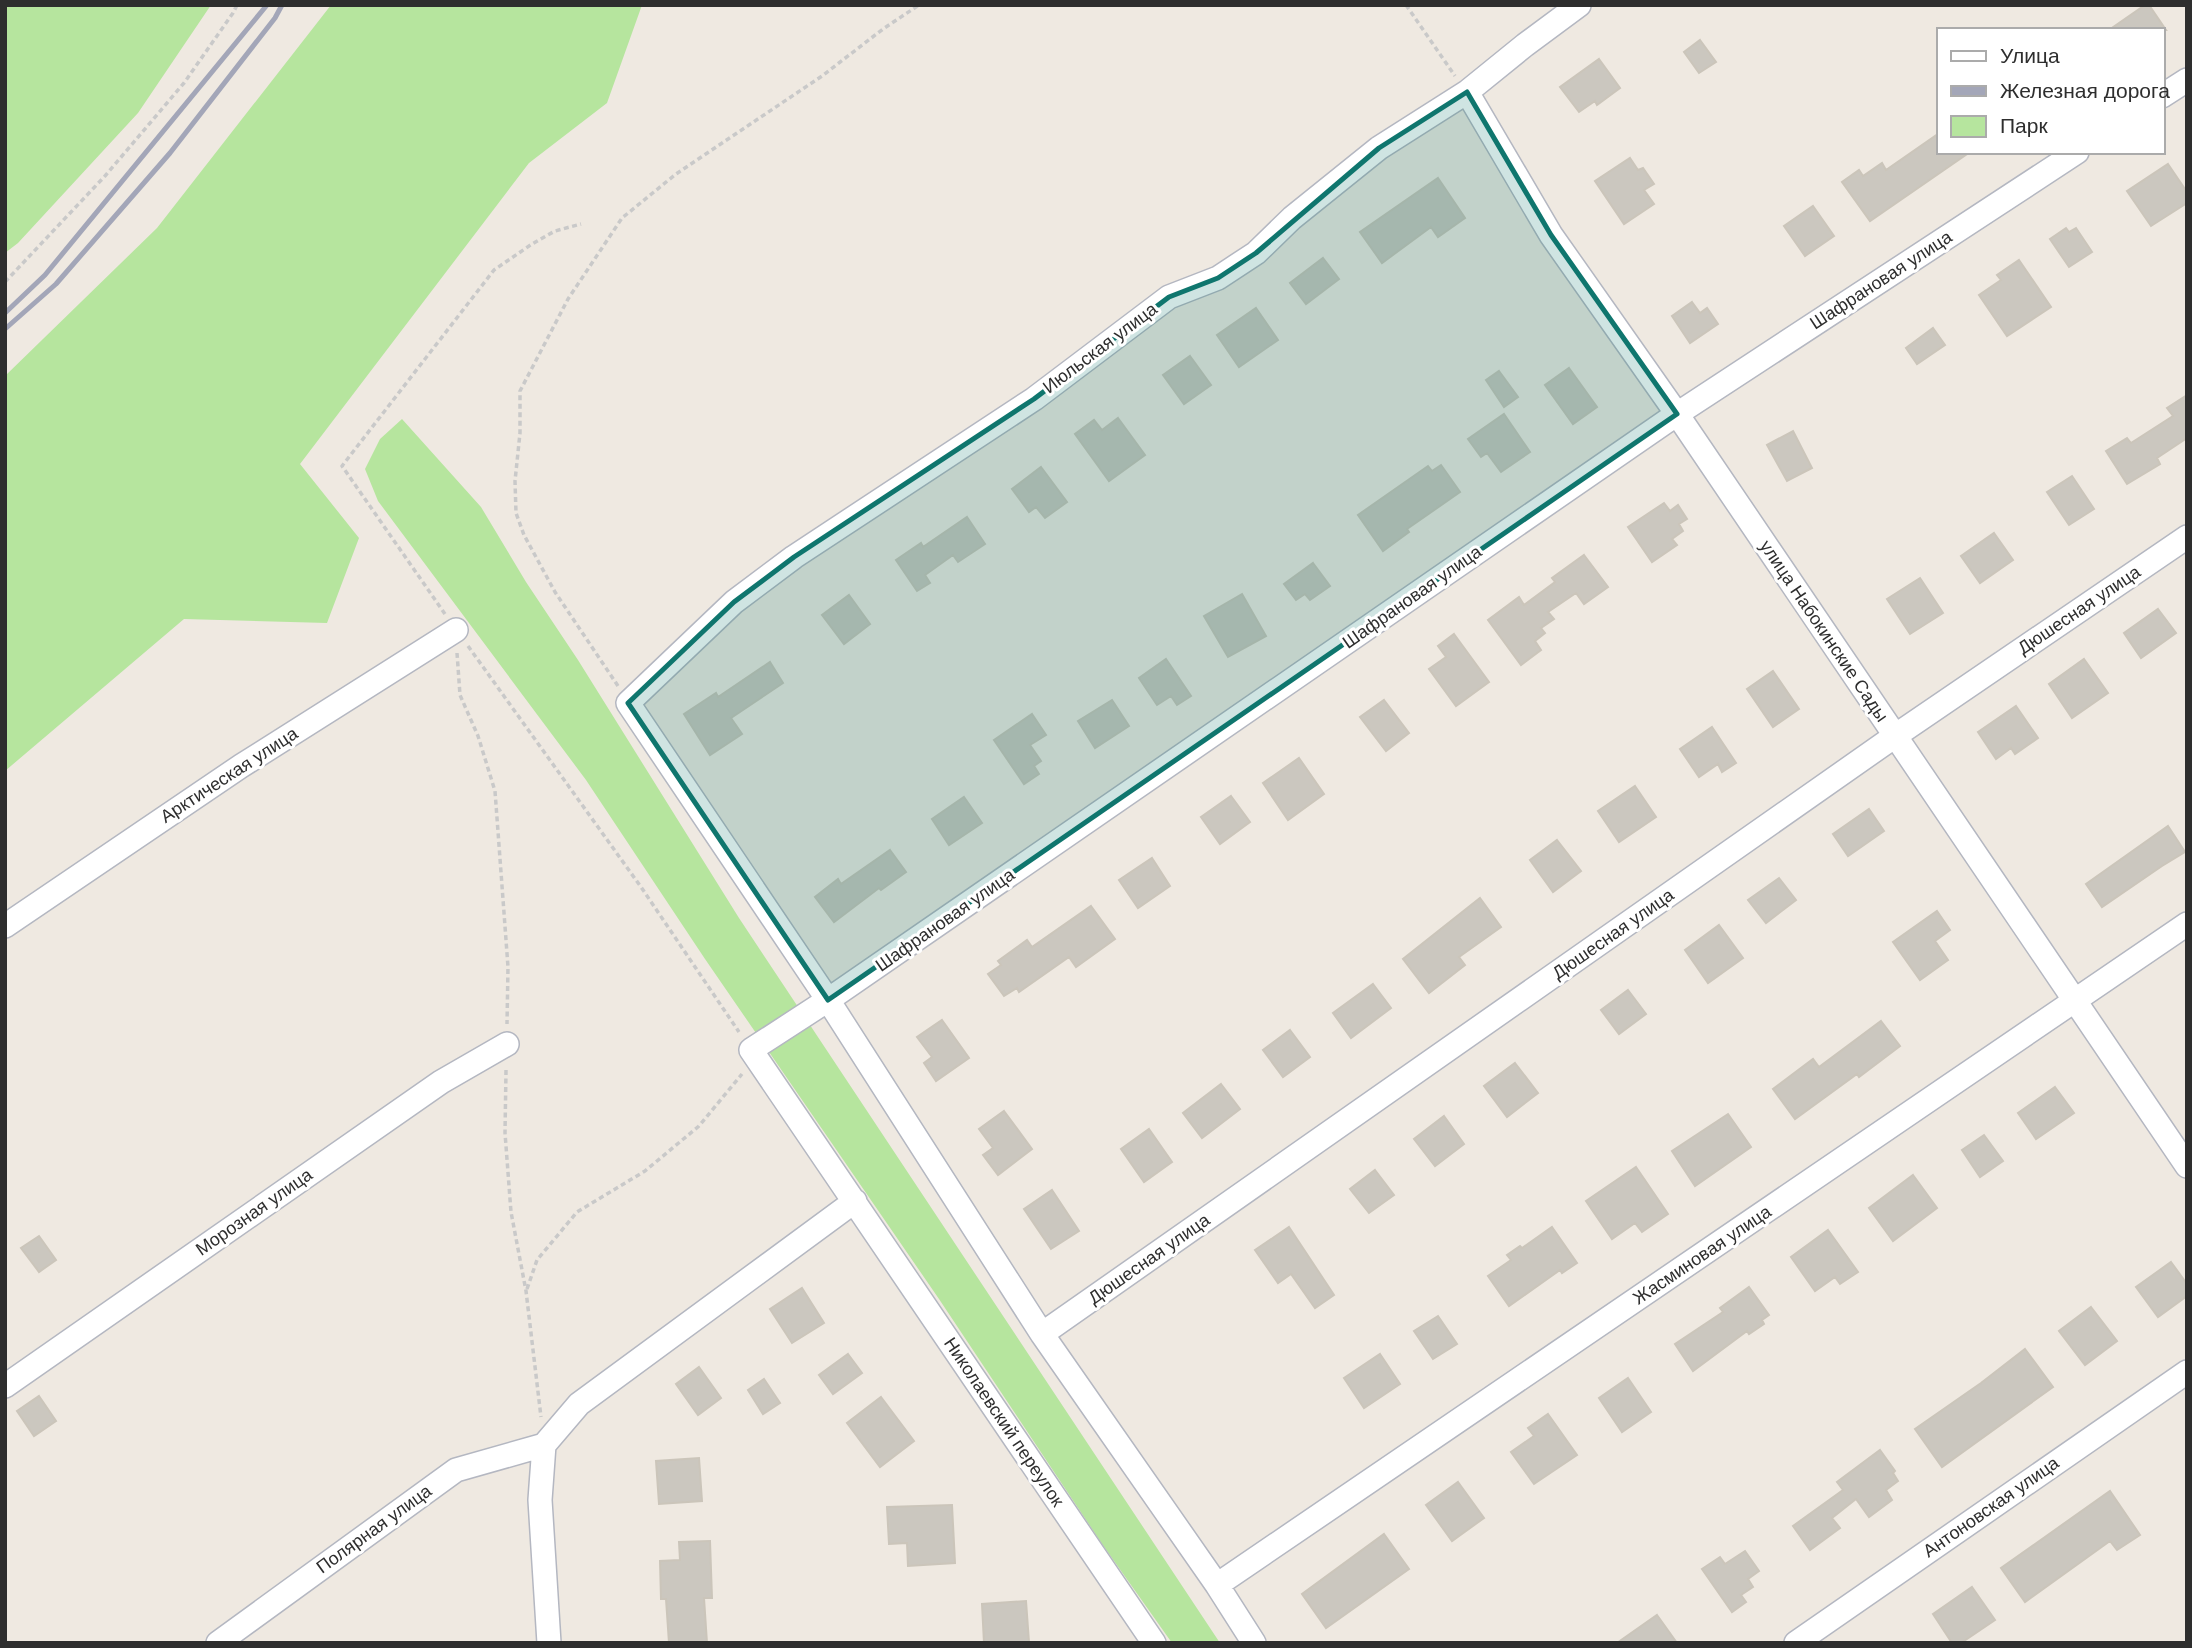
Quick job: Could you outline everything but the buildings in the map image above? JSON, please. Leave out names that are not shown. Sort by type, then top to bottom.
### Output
[{"type":"street","name":"Июльская улица","points":[[628,703],[734,602],[794,557],[1034,398],[1168,297],[1218,278],[1256,253],[1292,218],[1379,148],[1467,92],[1579,5]]},
{"type":"street","points":[[2164,95],[2187,80]]},
{"type":"street","name":"улица Набокинские Сады","points":[[1467,92],[1551,235],[1677,414],[2187,1166]]},
{"type":"street","name":"Шафрановая улица","points":[[751,1050],[828,1000],[1677,414],[2074,154]]},
{"type":"street","name":"Дюшесная улица","points":[[1042,1334],[1895,736],[2187,537]]},
{"type":"street","name":"Арктическая улица","points":[[5,926],[241,765],[456,630]]},
{"type":"street","points":[[628,703],[828,1000],[1042,1334],[1254,1643]]},
{"type":"street","name":"Жасминовая улица","points":[[1217,1586],[2187,925]]},
{"type":"street","name":"Морозная улица","points":[[5,1386],[441,1082],[507,1044]]},
{"type":"street","name":"Николаевский переулок","points":[[751,1050],[1154,1643]]},
{"type":"street","points":[[549,1643],[540,1500],[544,1445],[579,1404],[855,1201]]},
{"type":"street","name":"Антоновская улица","points":[[1796,1643],[2187,1372]]},
{"type":"street","name":"Полярная улица","points":[[218,1643],[456,1469],[544,1445]]},
{"type":"path","points":[[5,282],[105,176],[184,83],[237,5]]},
{"type":"path","points":[[628,703],[555,592],[524,535],[516,513],[520,391],[568,299],[622,218],[676,174],[822,76],[919,5]]},
{"type":"path","points":[[1406,5],[1467,92]]},
{"type":"path","points":[[526,1291],[537,1260],[577,1212],[645,1171],[699,1126],[740,1078],[751,1050],[641,887],[342,466],[494,270],[555,231],[581,223]]},
{"type":"highlighted area","points":[[1467,92],[1551,235],[1677,414],[828,1000],[628,703],[734,602],[794,557],[1034,399],[1169,297],[1218,278],[1256,253],[1379,148]]},
{"type":"green space","points":[[5,5],[211,5],[138,113],[18,243],[5,253]]},
{"type":"green space","points":[[331,5],[642,5],[607,103],[529,163],[300,464],[359,538],[327,623],[184,619],[5,771],[5,376],[157,228]]},
{"type":"green space","points":[[402,419],[481,507],[739,918],[1220,1643],[1172,1643],[1102,1544],[586,780],[378,501],[365,469],[380,439]]},
{"type":"railway","points":[[5,313],[45,275],[267,5]]},
{"type":"railway","points":[[5,329],[56,284],[170,153],[275,18],[282,5]]}]
